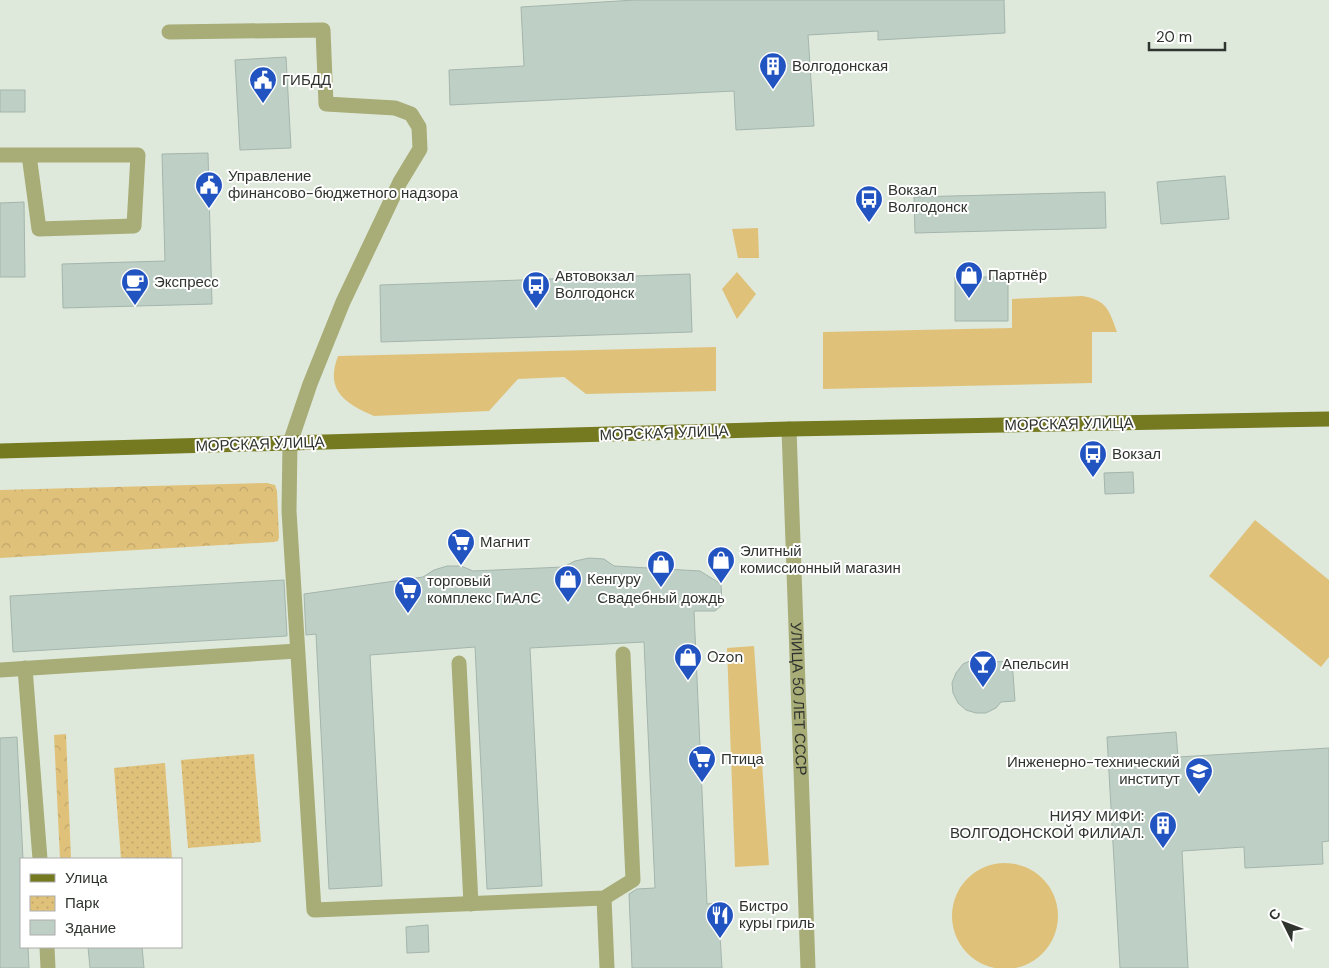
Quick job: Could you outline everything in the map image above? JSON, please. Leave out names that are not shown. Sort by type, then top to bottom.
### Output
[{"type":"main road","name":"МОРСКАЯ УЛИЦА","points":[[0,451],[789,429],[1329,419]]},
{"type":"street","points":[[169,32],[322,30],[326,104],[395,108],[410,114],[419,127],[420,149],[400,182],[343,302],[310,384],[290,443],[289,511],[314,910],[604,898],[633,880],[623,654]]},
{"type":"street","points":[[0,155],[29,155],[138,155],[134,226],[39,229],[29,155]]},
{"type":"street","name":"УЛИЦА 50 ЛЕТ СССР","points":[[789,429],[808,968]]},
{"type":"street","points":[[0,670],[297,651]]},
{"type":"street","points":[[459,663],[471,904]]},
{"type":"street","points":[[25,668],[40,858]]},
{"type":"street","points":[[604,898],[608,968]]},
{"type":"street","points":[[46,948],[48,968]]},
{"type":"green space","points":[[758,228],[759,258],[738,258],[732,229]]},
{"type":"green space","points":[[737,272],[756,294],[737,319],[722,289]]},
{"type":"green space","points":[[1082,296],[1097,300],[1106,307],[1117,332],[1092,332],[1092,383],[823,389],[823,332],[1012,328],[1012,299]]},
{"type":"green space","points":[[716,347],[716,391],[586,394],[564,377],[518,379],[489,411],[374,416],[346,400],[340,394],[334,378],[338,356]]},
{"type":"green space","points":[[267,483],[275,485],[277,491],[278,541],[0,558],[0,490]]},
{"type":"green space","points":[[1255,520],[1329,580],[1329,657],[1321,667],[1209,576]]},
{"type":"green space","points":[[754,646],[769,865],[735,867],[727,648]]},
{"type":"green space","points":[[66,734],[71,858],[60,858],[54,735]]},
{"type":"green space","points":[[254,754],[261,842],[188,848],[181,760]]},
{"type":"green space","points":[[165,763],[172,858],[121,858],[114,768]]},
{"type":"green space","points":[[1005,863],[1025,867],[1043,878],[1054,896],[1058,916],[1054,936],[1043,954],[1025,965],[1005,969],[985,965],[967,954],[956,936],[952,916],[956,896],[967,878],[985,867]]},
{"type":"building","name":"Волгодонская","points":[[635,0],[1004,0],[1005,33],[878,40],[878,31],[808,35],[814,126],[736,130],[734,91],[450,105],[449,70],[524,66],[521,7]]},
{"type":"building","name":"ГИБДД","points":[[286,57],[291,148],[240,150],[235,60]]},
{"type":"building","points":[[0,90],[25,90],[25,112],[0,112]]},
{"type":"building","points":[[208,153],[212,304],[63,308],[62,264],[165,261],[162,154]]},
{"type":"building","points":[[1225,176],[1229,219],[1161,224],[1157,182]]},
{"type":"building","points":[[1105,192],[1106,228],[915,233],[914,197]]},
{"type":"building","points":[[24,202],[25,277],[0,277],[0,203]]},
{"type":"building","name":"Автовокзал Волгодонск","points":[[690,274],[692,332],[381,342],[380,285]]},
{"type":"building","points":[[955,277],[1008,277],[1008,321],[955,321]]},
{"type":"building","points":[[1133,472],[1134,493],[1105,494],[1104,473]]},
{"type":"building","points":[[589,558],[604,559],[614,566],[700,571],[721,584],[722,605],[715,611],[694,611],[707,904],[718,903],[722,968],[632,968],[629,894],[637,889],[655,888],[644,642],[530,648],[542,886],[487,889],[475,647],[370,655],[382,886],[329,889],[316,634],[306,635],[304,594],[423,577],[434,570],[447,566],[461,566],[473,571],[563,567],[575,561]]},
{"type":"building","points":[[284,580],[287,636],[13,652],[10,596]]},
{"type":"building","name":"Апельсин","points":[[983,659],[993,662],[1012,661],[1015,701],[1001,702],[996,708],[986,713],[976,713],[966,710],[958,703],[953,693],[952,683],[956,673],[963,664],[972,660]]},
{"type":"building","name":"НИЯУ МИФИ: ВОЛГОДОНСКОЙ ФИЛИАЛ.","points":[[1176,732],[1178,757],[1329,748],[1329,841],[1322,842],[1323,864],[1245,868],[1244,847],[1182,851],[1188,968],[1120,968],[1107,737]]},
{"type":"building","points":[[17,737],[23,858],[20,858],[20,948],[28,948],[29,968],[0,968],[0,738]]},
{"type":"building","points":[[428,925],[429,952],[407,953],[406,927]]},
{"type":"building","points":[[88,948],[142,948],[144,968],[90,968]]},
{"type":"place","name":"Волгодонская","points":[[773,90]]},
{"type":"place","name":"ГИБДД","points":[[263,104]]},
{"type":"place","name":"Управление финансово-бюджетного надзора","points":[[209,209]]},
{"type":"place","name":"Вокзал Волгодонск","points":[[869,223]]},
{"type":"place","name":"Партнёр","points":[[969,299]]},
{"type":"place","name":"Экспресс","points":[[135,306]]},
{"type":"place","name":"Автовокзал Волгодонск","points":[[536,309]]},
{"type":"place","name":"Вокзал","points":[[1093,478]]},
{"type":"place","name":"Магнит","points":[[461,566]]},
{"type":"place","name":"Элитный комиссионный магазин","points":[[721,584]]},
{"type":"place","name":"Свадебный дождь","points":[[661,588]]},
{"type":"place","name":"Кенгуру","points":[[568,603]]},
{"type":"place","name":"торговый комплекс ГиАлС","points":[[408,614]]},
{"type":"place","name":"Ozon","points":[[688,681]]},
{"type":"place","name":"Апельсин","points":[[983,688]]},
{"type":"place","name":"Птица","points":[[702,783]]},
{"type":"place","name":"Инженерно-технический институт","points":[[1199,795]]},
{"type":"place","name":"НИЯУ МИФИ: ВОЛГОДОНСКОЙ ФИЛИАЛ.","points":[[1163,849]]},
{"type":"place","name":"Бистро куры гриль","points":[[720,939]]}]
